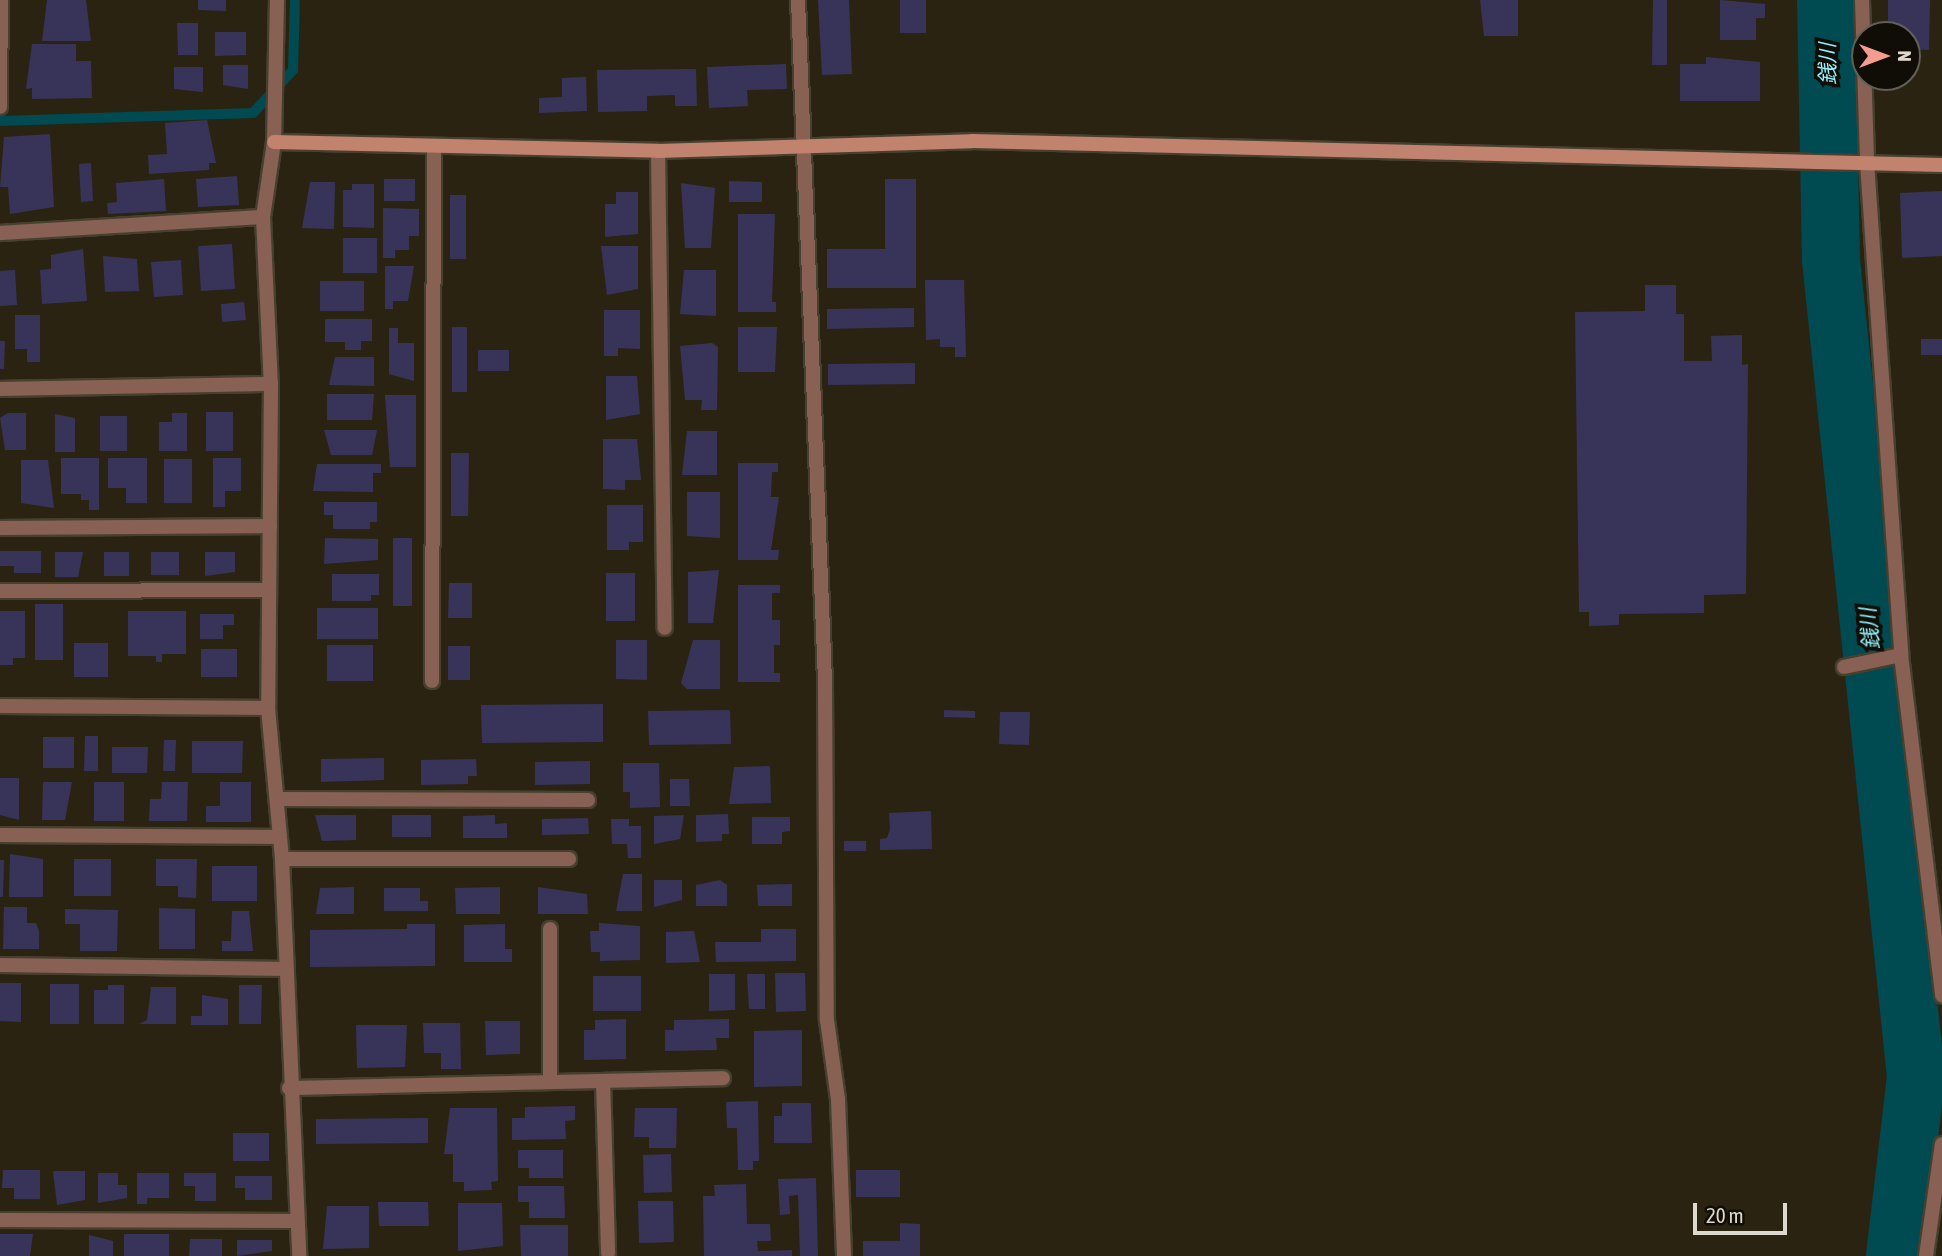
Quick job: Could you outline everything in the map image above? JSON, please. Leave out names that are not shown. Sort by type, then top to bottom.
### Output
[{"type":"street","points":[[0,107],[1,0]]},
{"type":"street","points":[[278,0],[274,142],[263,217],[271,384],[268,708],[282,859],[282,969],[299,1256]]},
{"type":"street","points":[[798,0],[807,142],[825,681],[827,1020],[838,1099],[844,1256]]},
{"type":"street","points":[[1862,0],[1862,163],[1896,657],[1942,996]]},
{"type":"street","points":[[274,142],[434,149],[658,151],[795,148],[807,142],[1390,148],[1801,163],[1942,164]]},
{"type":"street","points":[[432,681],[434,149]]},
{"type":"street","points":[[658,151],[665,628]]},
{"type":"street","points":[[0,233],[263,217]]},
{"type":"street","points":[[0,389],[271,384]]},
{"type":"street","points":[[0,528],[270,526]]},
{"type":"street","points":[[0,591],[269,590]]},
{"type":"street","points":[[1847,666],[1896,657]]},
{"type":"street","points":[[0,706],[268,708]]},
{"type":"street","points":[[278,799],[588,800]]},
{"type":"street","points":[[0,835],[280,837]]},
{"type":"street","points":[[282,859],[569,859]]},
{"type":"street","points":[[550,929],[550,1082]]},
{"type":"street","points":[[0,965],[282,969]]},
{"type":"street","points":[[289,1088],[723,1078]]},
{"type":"street","points":[[603,1081],[608,1253]]},
{"type":"street","points":[[1926,1256],[1942,1144]]},
{"type":"street","points":[[0,1220],[296,1221]]},
{"type":"building","points":[[47,0],[86,0],[91,41],[42,41]]},
{"type":"building","points":[[198,0],[226,0],[226,11],[198,10]]},
{"type":"building","points":[[818,0],[849,0],[852,74],[822,75]]},
{"type":"building","points":[[900,0],[926,0],[926,33],[900,33]]},
{"type":"building","points":[[1480,0],[1518,0],[1518,36],[1484,36]]},
{"type":"building","points":[[1653,0],[1667,0],[1667,65],[1652,65]]},
{"type":"building","points":[[1720,0],[1765,4],[1765,18],[1756,18],[1756,40],[1720,40]]},
{"type":"building","points":[[1888,0],[1930,0],[1929,50],[1921,50],[1921,21],[1888,21]]},
{"type":"building","points":[[177,23],[198,23],[198,55],[178,55]]},
{"type":"building","points":[[215,32],[246,32],[246,55],[215,56]]},
{"type":"building","points":[[32,44],[76,44],[76,61],[91,61],[92,98],[32,99],[32,88],[26,89]]},
{"type":"building","points":[[1706,57],[1760,62],[1760,101],[1680,101],[1680,64],[1706,64]]},
{"type":"building","points":[[786,64],[787,89],[747,90],[748,106],[709,108],[707,67]]},
{"type":"building","points":[[223,65],[248,65],[248,89],[223,85]]},
{"type":"building","points":[[174,67],[203,67],[203,92],[174,89]]},
{"type":"building","points":[[696,69],[697,106],[675,106],[675,95],[647,96],[647,111],[598,112],[597,70]]},
{"type":"building","points":[[586,77],[587,111],[539,113],[539,98],[562,97],[562,78]]},
{"type":"building","points":[[207,120],[216,163],[209,163],[209,170],[149,174],[148,155],[167,154],[165,123]]},
{"type":"building","points":[[50,134],[54,207],[10,214],[8,187],[0,187],[4,137]]},
{"type":"building","points":[[91,163],[93,201],[81,202],[79,164]]},
{"type":"building","points":[[237,176],[239,205],[198,207],[196,179]]},
{"type":"building","points":[[164,179],[166,211],[108,214],[107,203],[117,202],[116,183]]},
{"type":"building","points":[[384,179],[415,179],[415,201],[384,201]]},
{"type":"building","points":[[885,179],[916,179],[916,288],[827,288],[827,249],[885,249]]},
{"type":"building","points":[[729,181],[762,182],[762,202],[729,202]]},
{"type":"building","points":[[310,182],[335,182],[334,229],[302,228]]},
{"type":"building","points":[[681,183],[715,188],[711,248],[685,248]]},
{"type":"building","points":[[352,184],[374,184],[374,228],[343,227],[343,190],[352,190]]},
{"type":"building","points":[[1942,191],[1942,256],[1902,258],[1900,193]]},
{"type":"building","points":[[616,192],[638,192],[638,234],[605,237],[605,204],[616,204]]},
{"type":"building","points":[[450,195],[466,195],[466,259],[450,259]]},
{"type":"building","points":[[383,208],[419,209],[419,236],[409,236],[409,250],[395,250],[395,258],[383,258]]},
{"type":"building","points":[[738,214],[775,214],[772,302],[776,302],[776,312],[738,312]]},
{"type":"building","points":[[343,238],[377,238],[377,273],[343,273]]},
{"type":"building","points":[[232,244],[235,289],[201,291],[198,246]]},
{"type":"building","points":[[601,246],[638,246],[638,289],[607,295]]},
{"type":"building","points":[[83,249],[87,301],[42,304],[40,270],[51,269],[51,255]]},
{"type":"building","points":[[103,256],[137,259],[139,291],[105,292]]},
{"type":"building","points":[[181,260],[183,295],[154,297],[151,262]]},
{"type":"building","points":[[385,266],[414,266],[408,301],[393,301],[393,309],[385,309]]},
{"type":"building","points":[[15,270],[17,305],[0,306],[0,271]]},
{"type":"building","points":[[684,270],[716,270],[716,316],[680,314]]},
{"type":"building","points":[[925,280],[964,280],[966,357],[955,357],[955,347],[940,347],[940,339],[926,340]]},
{"type":"building","points":[[320,281],[364,281],[364,311],[320,311]]},
{"type":"building","points":[[1645,285],[1676,285],[1676,314],[1684,314],[1684,361],[1712,361],[1711,336],[1742,335],[1742,365],[1748,364],[1746,594],[1704,595],[1704,613],[1619,614],[1619,625],[1589,626],[1589,612],[1579,612],[1575,312],[1645,311]]},
{"type":"building","points":[[244,302],[246,320],[222,322],[221,304]]},
{"type":"building","points":[[914,308],[914,327],[827,329],[827,309]]},
{"type":"building","points":[[604,310],[640,310],[640,349],[618,348],[618,356],[604,356]]},
{"type":"building","points":[[15,315],[40,315],[40,362],[27,362],[27,349],[15,349]]},
{"type":"building","points":[[325,319],[372,319],[372,341],[361,341],[361,350],[345,350],[345,342],[325,342]]},
{"type":"building","points":[[452,327],[467,327],[467,392],[452,392]]},
{"type":"building","points":[[738,327],[777,327],[775,372],[738,372]]},
{"type":"building","points":[[389,328],[398,328],[398,343],[414,343],[414,381],[389,374]]},
{"type":"building","points":[[1921,339],[1942,339],[1942,355],[1921,355]]},
{"type":"building","points":[[0,341],[5,341],[4,369],[0,369]]},
{"type":"building","points":[[712,343],[718,347],[717,410],[701,410],[702,400],[685,400],[680,346]]},
{"type":"building","points":[[478,350],[509,350],[509,371],[478,371]]},
{"type":"building","points":[[335,357],[374,357],[374,386],[329,385]]},
{"type":"building","points":[[915,363],[915,384],[828,385],[828,364]]},
{"type":"building","points":[[606,376],[637,376],[640,414],[606,420]]},
{"type":"building","points":[[327,394],[374,394],[372,420],[327,420]]},
{"type":"building","points":[[385,395],[416,395],[416,467],[390,467]]},
{"type":"building","points":[[206,412],[233,412],[233,451],[206,451]]},
{"type":"building","points":[[8,413],[26,413],[26,450],[5,450],[0,418]]},
{"type":"building","points":[[172,413],[187,413],[187,451],[159,451],[159,422],[172,422]]},
{"type":"building","points":[[55,414],[75,418],[75,452],[55,452]]},
{"type":"building","points":[[100,416],[127,416],[127,451],[100,451]]},
{"type":"building","points":[[324,430],[377,430],[372,455],[331,455]]},
{"type":"building","points":[[687,431],[717,431],[717,475],[682,475]]},
{"type":"building","points":[[603,439],[637,439],[641,480],[625,480],[625,490],[603,489]]},
{"type":"building","points":[[451,453],[469,453],[468,516],[451,516]]},
{"type":"building","points":[[61,458],[99,458],[99,510],[89,510],[89,500],[81,500],[81,494],[61,494]]},
{"type":"building","points":[[108,458],[147,458],[147,503],[126,503],[126,488],[108,488]]},
{"type":"building","points":[[213,458],[241,458],[241,491],[225,491],[225,507],[213,507]]},
{"type":"building","points":[[164,459],[192,459],[192,503],[164,503]]},
{"type":"building","points":[[21,460],[48,460],[54,508],[21,503]]},
{"type":"building","points":[[738,463],[778,463],[778,472],[772,472],[771,497],[779,497],[771,550],[779,550],[778,560],[738,560]]},
{"type":"building","points":[[317,464],[381,464],[381,473],[373,473],[373,492],[313,491]]},
{"type":"building","points":[[687,492],[720,492],[720,538],[687,536]]},
{"type":"building","points":[[324,502],[377,502],[377,522],[370,522],[370,529],[333,529],[333,515],[324,515]]},
{"type":"building","points":[[607,505],[643,505],[643,542],[629,542],[629,550],[607,550]]},
{"type":"building","points":[[325,538],[378,539],[378,560],[324,564]]},
{"type":"building","points":[[393,538],[412,538],[412,606],[393,606]]},
{"type":"building","points":[[0,551],[41,551],[41,573],[14,573],[14,566],[0,566]]},
{"type":"building","points":[[55,552],[83,552],[78,577],[55,577]]},
{"type":"building","points":[[104,552],[129,552],[129,576],[104,576]]},
{"type":"building","points":[[151,552],[179,552],[179,575],[151,575]]},
{"type":"building","points":[[205,552],[235,552],[235,572],[205,576]]},
{"type":"building","points":[[719,570],[713,623],[688,623],[688,572]]},
{"type":"building","points":[[606,573],[635,573],[635,621],[606,621]]},
{"type":"building","points":[[332,574],[379,574],[379,595],[371,595],[371,601],[332,601]]},
{"type":"building","points":[[449,583],[472,583],[472,618],[448,618]]},
{"type":"building","points":[[738,585],[780,585],[780,593],[772,593],[772,620],[780,620],[780,645],[774,645],[774,673],[780,673],[780,682],[738,682]]},
{"type":"building","points":[[35,604],[63,604],[63,660],[35,660]]},
{"type":"building","points":[[317,608],[378,608],[378,639],[317,639]]},
{"type":"building","points":[[0,611],[25,611],[25,658],[13,658],[13,665],[0,665]]},
{"type":"building","points":[[128,611],[186,611],[186,654],[162,654],[162,662],[156,662],[156,656],[128,656]]},
{"type":"building","points":[[200,614],[234,614],[234,625],[223,625],[223,639],[200,639]]},
{"type":"building","points":[[616,640],[647,640],[647,680],[616,679]]},
{"type":"building","points":[[693,640],[720,640],[720,689],[687,689],[681,683]]},
{"type":"building","points":[[74,643],[108,643],[108,677],[74,677]]},
{"type":"building","points":[[327,645],[373,645],[373,681],[327,681]]},
{"type":"building","points":[[448,646],[470,646],[470,680],[448,680]]},
{"type":"building","points":[[201,649],[237,649],[237,677],[201,677]]},
{"type":"building","points":[[603,704],[603,742],[482,743],[481,705]]},
{"type":"building","points":[[730,710],[731,744],[649,745],[648,711]]},
{"type":"building","points":[[944,710],[975,711],[975,718],[944,717]]},
{"type":"building","points":[[1000,712],[1030,712],[1029,745],[999,744]]},
{"type":"building","points":[[85,736],[98,736],[98,771],[84,771]]},
{"type":"building","points":[[43,737],[74,737],[74,768],[43,768]]},
{"type":"building","points":[[164,740],[176,740],[175,771],[163,771]]},
{"type":"building","points":[[192,741],[243,741],[242,773],[192,773]]},
{"type":"building","points":[[112,747],[148,747],[147,773],[112,773]]},
{"type":"building","points":[[384,758],[384,780],[321,782],[321,759]]},
{"type":"building","points":[[476,759],[477,776],[468,776],[468,784],[421,785],[421,760]]},
{"type":"building","points":[[590,761],[590,784],[535,785],[535,762]]},
{"type":"building","points":[[623,763],[659,763],[660,807],[630,808],[630,792],[623,792]]},
{"type":"building","points":[[770,766],[771,803],[729,804],[734,767]]},
{"type":"building","points":[[0,778],[19,778],[19,820],[0,815]]},
{"type":"building","points":[[670,779],[689,779],[690,806],[670,806]]},
{"type":"building","points":[[43,782],[72,782],[65,820],[42,820]]},
{"type":"building","points":[[94,782],[124,782],[124,821],[94,821]]},
{"type":"building","points":[[162,782],[188,782],[187,821],[149,821],[150,799],[161,799]]},
{"type":"building","points":[[220,782],[251,782],[251,822],[206,822],[206,806],[220,806]]},
{"type":"building","points":[[931,811],[932,849],[880,850],[880,839],[887,838],[890,829],[889,813]]},
{"type":"building","points":[[728,814],[729,834],[722,834],[722,841],[696,842],[696,815]]},
{"type":"building","points":[[315,815],[356,815],[356,840],[322,841]]},
{"type":"building","points":[[392,815],[431,815],[431,837],[392,837]]},
{"type":"building","points":[[495,815],[495,824],[507,823],[507,838],[463,838],[463,816]]},
{"type":"building","points":[[684,815],[680,839],[654,844],[654,816]]},
{"type":"building","points":[[752,817],[790,817],[790,831],[782,832],[782,844],[752,844]]},
{"type":"building","points":[[588,818],[589,834],[542,835],[542,819]]},
{"type":"building","points":[[611,819],[629,819],[629,826],[641,826],[641,858],[628,858],[627,844],[612,844]]},
{"type":"building","points":[[844,841],[866,841],[866,851],[844,851]]},
{"type":"building","points":[[10,854],[43,859],[43,897],[9,897]]},
{"type":"building","points":[[74,859],[111,859],[111,896],[74,896]]},
{"type":"building","points":[[156,859],[197,859],[196,898],[178,897],[178,886],[156,886]]},
{"type":"building","points":[[0,860],[4,860],[3,897],[0,897]]},
{"type":"building","points":[[212,866],[257,866],[257,901],[212,901]]},
{"type":"building","points":[[623,874],[642,874],[642,911],[616,911]]},
{"type":"building","points":[[654,880],[682,880],[682,900],[654,907]]},
{"type":"building","points":[[720,880],[727,885],[727,906],[696,906],[696,885]]},
{"type":"building","points":[[792,884],[792,906],[758,906],[757,885]]},
{"type":"building","points":[[354,887],[354,914],[316,914],[320,888]]},
{"type":"building","points":[[500,887],[500,914],[456,914],[455,888]]},
{"type":"building","points":[[538,887],[587,894],[588,914],[538,914]]},
{"type":"building","points":[[384,888],[420,888],[420,901],[428,901],[428,911],[384,911]]},
{"type":"building","points":[[4,907],[27,907],[27,923],[36,923],[39,931],[39,949],[3,949]]},
{"type":"building","points":[[159,908],[195,909],[195,949],[159,949]]},
{"type":"building","points":[[65,909],[118,910],[117,951],[80,951],[80,924],[65,924]]},
{"type":"building","points":[[232,911],[249,911],[253,951],[222,951],[222,941],[231,941]]},
{"type":"building","points":[[599,923],[640,926],[640,960],[600,961],[600,952],[591,952],[590,931],[599,931]]},
{"type":"building","points":[[407,924],[435,924],[435,966],[310,967],[310,930],[407,929]]},
{"type":"building","points":[[505,924],[505,949],[512,949],[512,962],[464,962],[464,925]]},
{"type":"building","points":[[761,929],[796,929],[796,961],[716,962],[715,942],[761,942]]},
{"type":"building","points":[[694,931],[700,962],[666,963],[666,932]]},
{"type":"building","points":[[775,973],[805,973],[806,1011],[776,1012]]},
{"type":"building","points":[[709,974],[735,974],[735,1010],[709,1011]]},
{"type":"building","points":[[747,974],[765,974],[765,1009],[749,1009]]},
{"type":"building","points":[[593,976],[641,976],[641,1011],[593,1011]]},
{"type":"building","points":[[0,983],[21,983],[21,1022],[0,1021]]},
{"type":"building","points":[[50,984],[79,984],[79,1024],[50,1024]]},
{"type":"building","points":[[108,985],[124,985],[124,1024],[94,1024],[94,990],[108,990]]},
{"type":"building","points":[[239,985],[262,985],[261,1024],[239,1024]]},
{"type":"building","points":[[151,987],[176,987],[176,1024],[139,1024],[147,1020]]},
{"type":"building","points":[[202,995],[228,999],[228,1025],[191,1025],[191,1016],[202,1016]]},
{"type":"building","points":[[626,1019],[626,1059],[584,1060],[584,1030],[595,1030],[595,1020]]},
{"type":"building","points":[[729,1019],[729,1038],[716,1038],[717,1050],[665,1051],[665,1030],[674,1030],[674,1020]]},
{"type":"building","points":[[485,1021],[520,1021],[520,1054],[486,1055]]},
{"type":"building","points":[[423,1023],[460,1023],[461,1069],[441,1069],[441,1053],[424,1053]]},
{"type":"building","points":[[356,1025],[407,1025],[405,1067],[357,1068]]},
{"type":"building","points":[[802,1030],[802,1086],[754,1087],[754,1031]]},
{"type":"building","points":[[758,1101],[759,1161],[753,1161],[753,1170],[738,1170],[737,1128],[727,1128],[726,1102]]},
{"type":"building","points":[[782,1103],[811,1103],[812,1143],[774,1143],[774,1116],[782,1116]]},
{"type":"building","points":[[575,1106],[575,1120],[565,1121],[566,1139],[512,1140],[512,1118],[525,1118],[525,1107]]},
{"type":"building","points":[[450,1108],[497,1108],[498,1181],[491,1182],[492,1190],[464,1191],[464,1182],[453,1182],[453,1154],[444,1154]]},
{"type":"building","points":[[635,1108],[677,1108],[676,1148],[649,1148],[649,1137],[634,1137]]},
{"type":"building","points":[[428,1118],[428,1143],[316,1144],[316,1119]]},
{"type":"building","points":[[233,1133],[269,1133],[269,1161],[233,1161]]},
{"type":"building","points":[[518,1150],[563,1150],[563,1178],[529,1178],[529,1168],[518,1168]]},
{"type":"building","points":[[671,1154],[672,1192],[644,1193],[643,1155]]},
{"type":"building","points":[[3,1170],[40,1170],[40,1199],[14,1199],[14,1188],[2,1188]]},
{"type":"building","points":[[856,1170],[900,1170],[900,1197],[856,1197]]},
{"type":"building","points":[[53,1171],[85,1171],[85,1200],[57,1205]]},
{"type":"building","points":[[98,1173],[118,1173],[118,1185],[127,1185],[127,1198],[98,1203]]},
{"type":"building","points":[[137,1173],[169,1173],[169,1198],[147,1198],[147,1204],[137,1204]]},
{"type":"building","points":[[184,1173],[216,1173],[216,1201],[195,1201],[195,1186],[184,1186]]},
{"type":"building","points":[[235,1176],[272,1176],[272,1200],[245,1200],[245,1188],[235,1188]]},
{"type":"building","points":[[816,1178],[818,1256],[800,1256],[798,1195],[789,1196],[790,1214],[780,1215],[778,1179]]},
{"type":"building","points":[[746,1184],[747,1224],[770,1224],[771,1241],[757,1241],[758,1251],[792,1250],[792,1256],[704,1256],[703,1196],[715,1196],[714,1185]]},
{"type":"building","points":[[518,1186],[564,1186],[565,1218],[529,1218],[529,1202],[518,1202]]},
{"type":"building","points":[[638,1201],[673,1201],[674,1242],[639,1243]]},
{"type":"building","points":[[378,1202],[428,1202],[429,1226],[379,1226]]},
{"type":"building","points":[[458,1203],[502,1203],[503,1246],[458,1251]]},
{"type":"building","points":[[327,1206],[369,1206],[369,1248],[323,1249]]},
{"type":"building","points":[[900,1223],[920,1224],[920,1256],[863,1256],[863,1241],[900,1241]]},
{"type":"building","points":[[520,1225],[568,1225],[568,1256],[521,1256]]},
{"type":"building","points":[[0,1234],[33,1234],[30,1256],[0,1256]]},
{"type":"building","points":[[124,1234],[169,1234],[169,1256],[124,1256]]},
{"type":"building","points":[[89,1235],[113,1241],[113,1256],[89,1256]]},
{"type":"building","points":[[190,1239],[222,1239],[222,1256],[189,1256]]},
{"type":"building","points":[[237,1240],[272,1240],[272,1251],[237,1256]]},
{"type":"waterway","points":[[0,121],[253,113],[293,70],[295,0]]},
{"type":"waterway","name":"銭川","points":[[1826,0],[1831,260],[1916,1077],[1895,1256]]}]
